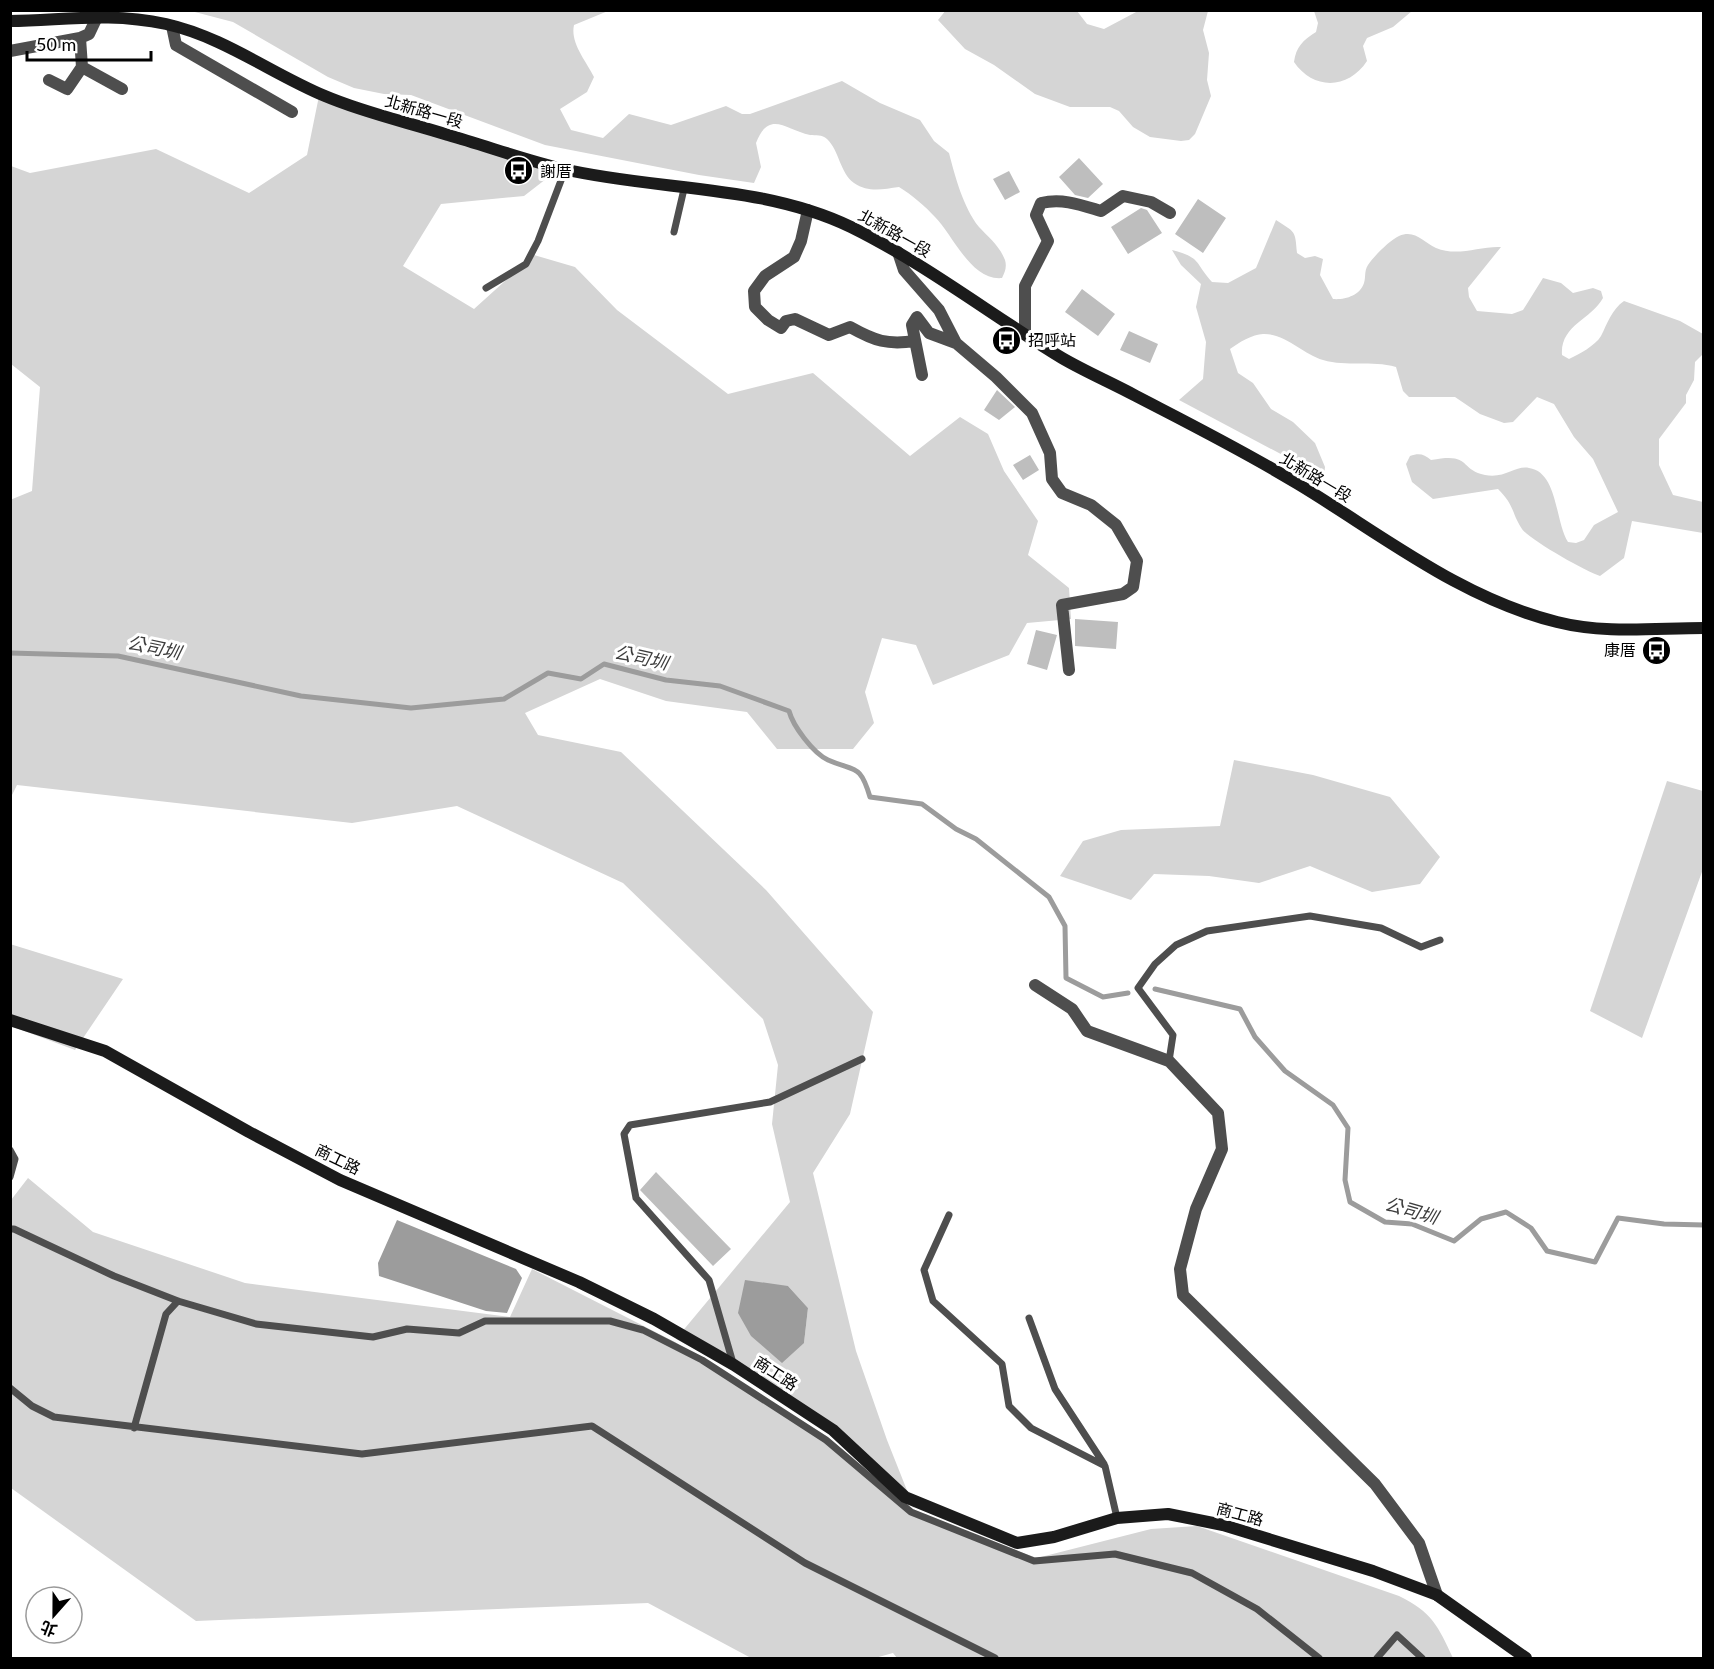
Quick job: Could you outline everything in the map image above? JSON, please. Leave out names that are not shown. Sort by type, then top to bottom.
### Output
[{"type":"main road","name":"北新路一段","points":[[10,21],[98,15],[172,26],[215,41],[324,96],[360,109],[565,170],[684,189],[755,197],[808,210],[847,225],[898,252],[1064,359],[1296,482],[1437,573],[1500,602],[1554,621],[1594,629],[1704,628]]},
{"type":"main road","name":"商工路","points":[[10,1020],[105,1051],[249,1132],[340,1179],[579,1282],[654,1319],[734,1365],[833,1430],[905,1497],[1017,1543],[1054,1537],[1117,1518],[1168,1514],[1223,1525],[1363,1568],[1437,1595],[1526,1659]]},
{"type":"street","points":[[10,51],[80,38],[89,34],[98,15]]},
{"type":"street","points":[[172,26],[176,45],[292,112]]},
{"type":"street","points":[[49,80],[67,89],[82,67],[80,38]]},
{"type":"street","points":[[82,67],[122,89]]},
{"type":"street","points":[[1025,333],[1025,286],[1048,241],[1036,215],[1041,203],[1054,200],[1073,202],[1101,211],[1124,196],[1151,202],[1170,213]]},
{"type":"street","points":[[808,210],[801,241],[794,257],[765,276],[754,291],[755,307],[768,320],[781,328],[786,321],[795,319],[829,335],[850,327],[869,338],[892,344],[915,341]]},
{"type":"street","points":[[898,252],[904,270],[939,310],[956,343],[1032,413],[1050,453],[1052,479],[1062,493],[1091,505],[1116,525],[1137,561],[1133,587],[1123,594],[1062,605],[1069,670]]},
{"type":"street","points":[[922,375],[912,325],[917,317],[929,333],[956,343]]},
{"type":"street","points":[[1035,985],[1072,1010],[1087,1031],[1169,1061],[1218,1113],[1222,1149],[1193,1219],[1180,1269],[1183,1295],[1375,1484],[1419,1544],[1437,1595]]},
{"type":"lane","points":[[486,288],[526,264],[538,241],[565,170]]},
{"type":"lane","points":[[674,232],[684,189]]},
{"type":"lane","points":[[1169,1061],[1173,1035],[1138,988],[1155,964],[1176,945],[1207,931],[1310,916],[1382,928],[1422,947],[1440,940]]},
{"type":"lane","points":[[734,1365],[709,1280],[636,1198],[624,1134],[630,1125],[770,1102],[862,1059]]},
{"type":"lane","points":[[10,1150],[15,1159],[10,1178]]},
{"type":"lane","points":[[950,1215],[924,1270],[933,1301],[1002,1364],[1009,1406],[1031,1428],[1105,1466]]},
{"type":"lane","points":[[10,1229],[114,1276],[178,1301],[256,1324],[373,1337],[407,1329],[459,1333],[485,1321],[610,1321],[642,1330],[702,1360],[826,1440],[911,1512],[1034,1561],[1115,1554],[1192,1573],[1257,1609],[1319,1659]]},
{"type":"lane","points":[[134,1428],[166,1314],[178,1301]]},
{"type":"lane","points":[[1029,1318],[1055,1389],[1105,1466],[1117,1518]]},
{"type":"lane","points":[[10,1388],[32,1406],[54,1417],[362,1454],[592,1426],[805,1563],[995,1659]]},
{"type":"lane","points":[[1377,1659],[1397,1635],[1422,1659]]},
{"type":"shaded area","points":[[946,10],[1077,11],[1087,24],[1104,29],[1138,11],[1208,11],[1203,30],[1209,53],[1207,80],[1211,96],[1195,134],[1189,140],[1150,137],[1133,127],[1119,111],[1110,107],[1070,107],[1035,94],[994,65],[965,49],[938,20]]},
{"type":"shaded area","points":[[1314,10],[1412,11],[1393,27],[1367,38],[1363,46],[1367,61],[1359,71],[1341,81],[1331,83],[1311,78],[1294,62],[1301,44],[1316,32],[1318,23]]},
{"type":"shaded area","points":[[191,11],[608,11],[574,25],[576,45],[594,77],[587,92],[560,109],[571,130],[603,138],[629,114],[671,125],[726,106],[742,114],[750,114],[842,81],[880,103],[920,120],[934,141],[949,153],[968,210],[979,227],[1000,250],[1005,260],[1005,272],[1002,278],[991,277],[972,265],[931,213],[899,187],[871,189],[854,183],[849,179],[831,144],[823,136],[801,133],[779,124],[767,127],[756,143],[761,167],[754,183],[699,175],[545,145],[411,95],[384,94],[354,88],[328,77],[233,22]]},
{"type":"shaded area","points":[[319,96],[555,172],[524,196],[441,204],[403,266],[474,309],[534,255],[575,267],[617,310],[728,394],[813,373],[910,456],[960,417],[988,434],[1004,471],[1038,521],[1028,555],[1069,588],[1071,619],[1027,623],[1009,655],[933,685],[916,645],[882,638],[865,692],[874,723],[853,749],[777,749],[747,712],[666,701],[600,679],[525,713],[538,735],[621,752],[766,890],[873,1012],[850,1114],[813,1173],[856,1351],[914,1508],[830,1433],[741,1374],[676,1339],[790,1202],[772,1124],[778,1065],[763,1019],[623,883],[457,806],[352,823],[17,785],[11,797],[10,500],[32,491],[40,387],[11,364],[11,166],[30,173],[156,149],[249,193],[307,155]],"holes":[[[788,1286],[808,1308],[804,1343]]]},
{"type":"shaded area","points":[[1276,220],[1293,233],[1297,253],[1305,258],[1315,256],[1323,259],[1320,275],[1333,299],[1347,298],[1359,291],[1364,283],[1367,267],[1374,257],[1395,238],[1410,234],[1444,251],[1501,247],[1468,288],[1469,297],[1477,311],[1512,314],[1523,310],[1543,278],[1561,283],[1573,293],[1593,288],[1601,291],[1603,298],[1598,306],[1566,337],[1562,355],[1569,359],[1598,340],[1613,312],[1624,301],[1680,321],[1703,334],[1703,354],[1695,362],[1694,380],[1686,395],[1686,403],[1659,439],[1659,465],[1673,495],[1703,502],[1703,533],[1632,521],[1624,558],[1600,576],[1558,555],[1527,534],[1498,489],[1433,499],[1412,482],[1406,464],[1410,456],[1416,455],[1424,455],[1431,460],[1453,458],[1477,472],[1492,476],[1519,468],[1529,468],[1546,478],[1568,542],[1576,543],[1584,540],[1594,525],[1618,512],[1593,459],[1574,437],[1554,404],[1537,397],[1513,422],[1504,423],[1480,414],[1455,397],[1409,397],[1403,391],[1396,367],[1323,360],[1286,340],[1263,334],[1246,339],[1230,349],[1238,373],[1253,383],[1271,409],[1293,422],[1315,443],[1325,467],[1324,477],[1179,400],[1203,379],[1206,342],[1196,307],[1201,284],[1181,265],[1172,250],[1193,258],[1212,282],[1228,283],[1256,268]]},
{"type":"shaded area","points":[[1234,760],[1313,775],[1390,797],[1440,857],[1420,884],[1372,892],[1310,866],[1259,883],[1209,876],[1154,874],[1131,900],[1060,876],[1083,841],[1121,830],[1220,826]]},
{"type":"shaded area","points":[[1667,781],[1703,791],[1703,869],[1642,1038],[1590,1011]]},
{"type":"shaded area","points":[[10,944],[123,979],[75,1050],[11,1026]]},
{"type":"shaded area","points":[[28,1178],[93,1232],[245,1283],[510,1317],[532,1269],[675,1342],[828,1437],[913,1512],[1037,1558],[1151,1529],[1197,1526],[1399,1596],[1427,1614],[1443,1637],[1453,1658],[897,1658],[893,1653],[875,1658],[751,1658],[648,1603],[196,1621],[11,1488],[11,1200]]},
{"type":"shaded area","points":[[397,1220],[516,1269],[522,1278],[507,1313],[486,1311],[379,1276],[378,1263]]},
{"type":"shaded area","points":[[745,1280],[788,1286],[808,1308],[804,1343],[782,1363],[751,1336],[738,1313]]},
{"type":"building","points":[[1079,158],[1103,184],[1088,198],[1075,195],[1059,177]]},
{"type":"building","points":[[1009,171],[1020,192],[1005,200],[993,179]]},
{"type":"building","points":[[1198,199],[1226,218],[1203,253],[1175,234]]},
{"type":"building","points":[[1141,208],[1147,210],[1162,233],[1128,254],[1111,227]]},
{"type":"building","points":[[1082,289],[1115,314],[1098,336],[1065,312]]},
{"type":"building","points":[[1129,331],[1158,344],[1150,363],[1120,350]]},
{"type":"building","points":[[997,390],[1015,407],[999,420],[984,410]]},
{"type":"building","points":[[1030,455],[1039,470],[1023,480],[1013,465]]},
{"type":"building","points":[[1075,619],[1118,622],[1116,649],[1075,646]]},
{"type":"building","points":[[1036,630],[1057,635],[1047,670],[1027,664]]},
{"type":"building","points":[[656,1172],[731,1249],[713,1266],[640,1190]]},
{"type":"waterway","name":"公司圳","points":[[10,653],[118,656],[301,696],[411,708],[504,699],[548,673],[581,679],[604,664],[666,680],[720,686],[789,711],[799,731],[816,752],[828,760],[855,770],[863,779],[870,797],[922,804],[956,829],[976,839],[1049,897],[1065,926],[1066,978],[1103,997],[1128,993]]},
{"type":"waterway","name":"公司圳","points":[[1155,989],[1240,1009],[1255,1037],[1285,1071],[1333,1105],[1348,1128],[1345,1180],[1350,1202],[1385,1222],[1412,1224],[1454,1241],[1481,1219],[1506,1212],[1531,1228],[1547,1251],[1595,1262],[1618,1218],[1664,1224],[1704,1225]]},
{"type":"place","name":"謝厝","points":[[519,171]]},
{"type":"place","name":"招呼站","points":[[1007,340]]},
{"type":"place","name":"康厝","points":[[1657,650]]}]
